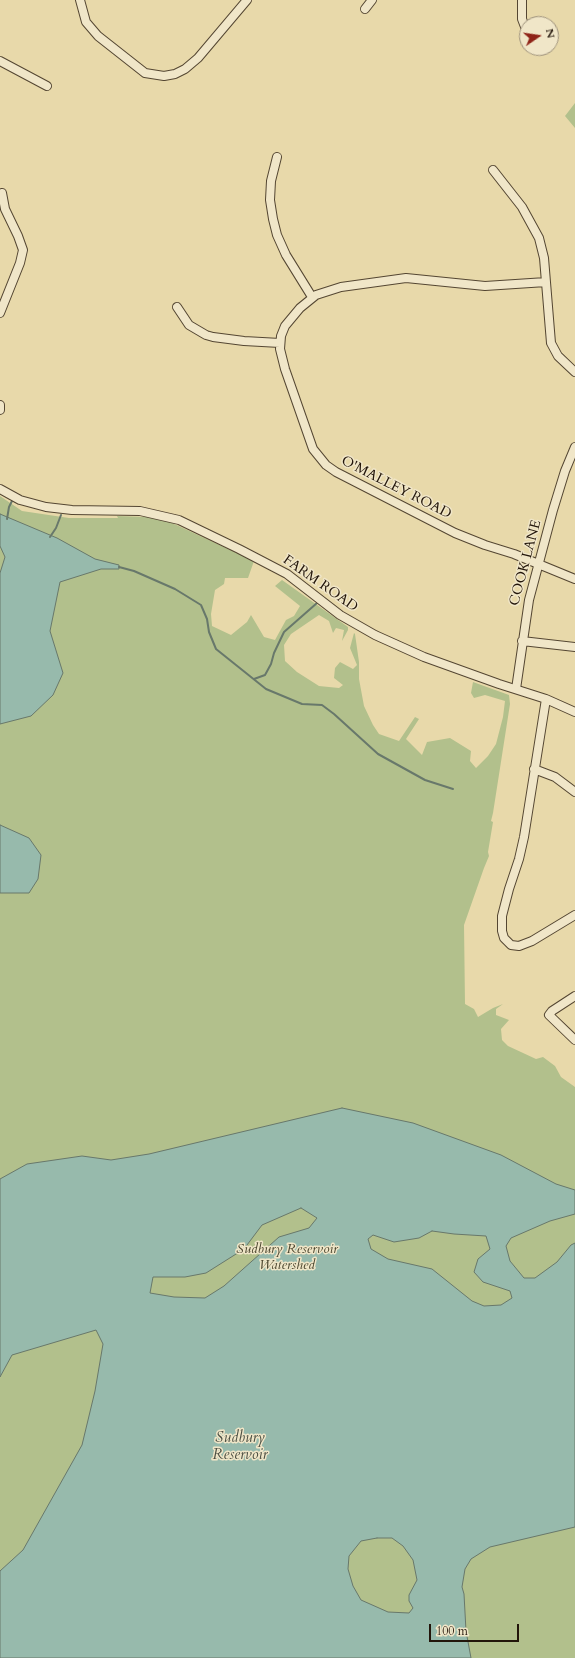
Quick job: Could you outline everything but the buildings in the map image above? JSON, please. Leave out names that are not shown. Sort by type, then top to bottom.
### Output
[{"type":"street","points":[[80,0],[86,22],[98,36],[145,72],[164,76],[174,74],[185,69],[198,58],[246,0]]},
{"type":"street","points":[[365,9],[372,0]]},
{"type":"street","points":[[522,0],[522,16]]},
{"type":"street","points":[[0,61],[47,86]]},
{"type":"street","points":[[277,157],[271,181],[270,200],[273,219],[277,235],[286,255],[312,298]]},
{"type":"street","points":[[494,170],[522,207],[535,228],[543,251],[552,346],[560,359],[575,372]]},
{"type":"street","points":[[0,313],[20,263],[23,250],[5,209],[2,193]]},
{"type":"street","name":"O'MALLEY ROAD","points":[[546,282],[485,286],[406,278],[341,287],[312,298],[289,320],[283,330],[280,343],[282,363],[313,449],[326,465],[336,472],[386,498],[455,532],[575,579]]},
{"type":"street","points":[[177,307],[189,325],[206,335],[244,341],[280,343]]},
{"type":"street","points":[[0,405],[0,410]]},
{"type":"street","name":"COOK LANE","points":[[516,689],[529,600],[553,510],[565,471],[575,446]]},
{"type":"street","name":"FARM ROAD","points":[[0,489],[20,500],[46,507],[72,510],[140,511],[179,520],[287,574],[340,615],[375,635],[424,657],[546,699],[575,712]]},
{"type":"street","points":[[522,641],[575,647]]},
{"type":"street","points":[[546,699],[520,859],[509,889],[502,916],[502,931],[504,938],[511,945],[519,946],[532,941],[575,916]]},
{"type":"street","points":[[534,769],[554,777],[575,792]]},
{"type":"street","points":[[575,996],[552,1011],[549,1015],[575,1040]]},
{"type":"green space","points":[[575,103],[575,128],[565,116]]},
{"type":"green space","name":"Sudbury Reservoir Watershed","points":[[0,496],[22,511],[69,518],[118,518],[117,516],[148,517],[170,522],[254,561],[248,578],[225,578],[224,584],[215,590],[211,614],[212,626],[231,635],[247,622],[251,615],[264,637],[275,640],[286,620],[294,616],[300,606],[275,586],[282,580],[348,627],[342,641],[344,630],[336,628],[333,633],[329,621],[319,615],[291,634],[284,645],[285,661],[297,672],[319,686],[339,688],[343,685],[334,678],[335,668],[340,662],[353,669],[357,665],[350,648],[354,633],[359,662],[359,679],[364,706],[373,725],[379,734],[399,741],[415,717],[419,719],[406,739],[422,755],[427,742],[450,738],[471,751],[470,761],[476,768],[488,756],[496,744],[503,717],[505,701],[485,695],[474,698],[471,693],[473,682],[509,695],[510,704],[491,821],[493,822],[488,852],[489,856],[464,925],[465,1004],[474,1009],[478,1017],[503,1004],[496,1009],[496,1015],[509,1020],[501,1029],[502,1040],[508,1046],[536,1059],[543,1057],[555,1066],[561,1077],[575,1087],[575,1658],[0,1658]]},
{"type":"water","points":[[0,514],[57,538],[95,559],[119,565],[119,569],[101,569],[60,582],[50,631],[63,673],[53,695],[31,716],[0,724],[0,573],[5,557],[0,546]]},
{"type":"water","points":[[0,825],[29,838],[41,855],[38,879],[29,893],[0,893]]},
{"type":"water","name":"Sudbury Reservoir","points":[[342,1108],[413,1123],[501,1155],[556,1184],[575,1190],[575,1214],[550,1221],[511,1238],[506,1246],[510,1261],[524,1278],[535,1278],[557,1262],[571,1245],[575,1243],[575,1527],[490,1547],[471,1559],[465,1569],[462,1587],[464,1594],[466,1631],[471,1658],[0,1658],[0,1571],[23,1550],[82,1445],[95,1391],[103,1344],[96,1330],[12,1355],[0,1377],[0,1179],[27,1164],[82,1156],[111,1160],[149,1154]],"holes":[[[301,1208],[317,1218],[309,1228],[279,1237],[224,1286],[205,1298],[174,1297],[150,1293],[153,1277],[185,1277],[206,1273],[244,1249],[262,1225]],[[432,1231],[486,1236],[490,1249],[478,1259],[474,1272],[483,1282],[510,1291],[512,1298],[501,1305],[484,1306],[472,1301],[432,1269],[388,1259],[371,1249],[368,1239],[373,1235],[394,1242],[419,1238]],[[377,1538],[392,1538],[403,1546],[413,1560],[417,1580],[409,1595],[409,1601],[413,1608],[409,1613],[388,1612],[361,1600],[353,1586],[348,1569],[349,1556],[361,1541]]]},
{"type":"waterway","points":[[7,519],[9,507],[12,501]]},
{"type":"waterway","points":[[50,537],[56,528],[61,515]]},
{"type":"waterway","points":[[119,567],[134,571],[175,589],[201,605],[216,649],[266,689],[302,704],[322,705],[378,754],[425,780],[453,789]]},
{"type":"waterway","points":[[254,679],[265,675],[284,632],[317,603]]}]
